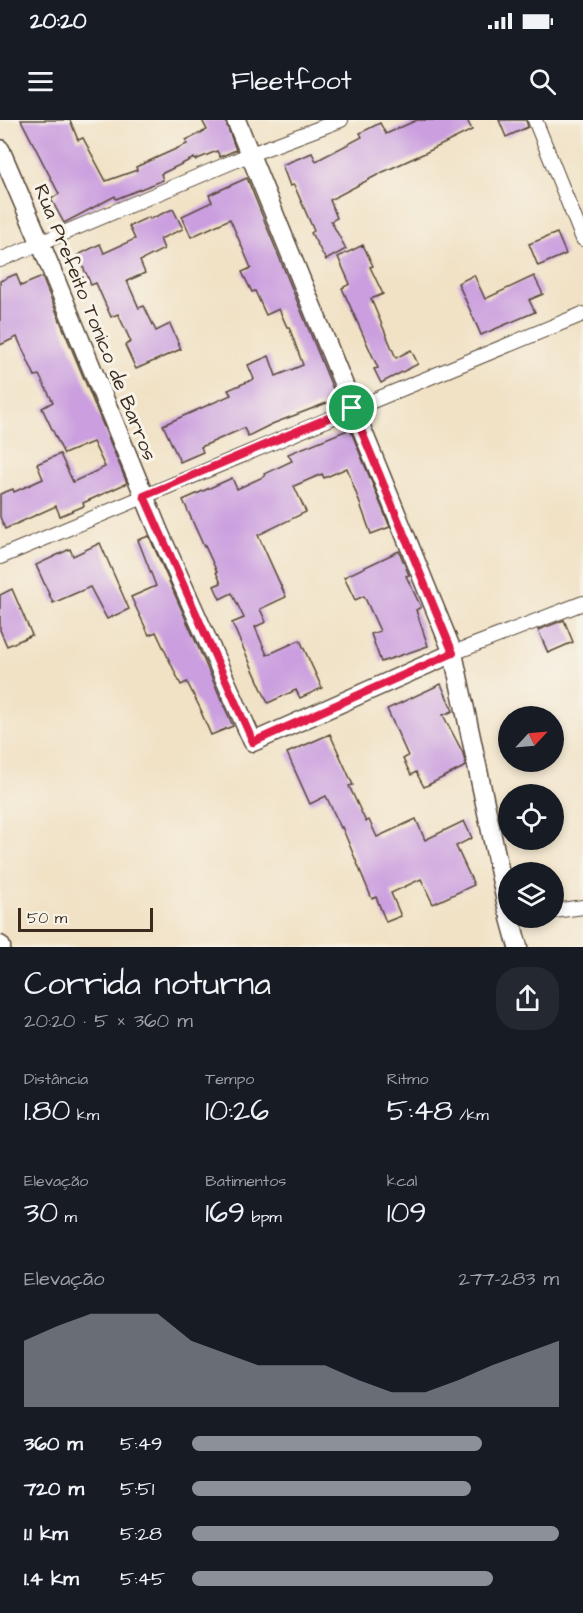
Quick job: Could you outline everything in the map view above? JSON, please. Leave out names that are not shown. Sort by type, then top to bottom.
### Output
[{"type":"street","points":[[236,120],[453,653],[498,864]]},
{"type":"street","points":[[0,260],[251,154],[341,120]]},
{"type":"street","points":[[535,120],[583,239]]},
{"type":"street","name":"Rua Prefeito Tonico de Barros","points":[[0,149],[144,496],[253,742],[453,653]]},
{"type":"street","points":[[0,557],[352,408],[583,314]]},
{"type":"street","points":[[453,653],[583,603]]},
{"type":"street","points":[[564,910],[583,907]]},
{"type":"street","points":[[513,928],[518,947]]},
{"type":"building","points":[[21,120],[70,120],[78,140],[83,138],[106,181],[137,170],[136,167],[187,144],[186,140],[207,130],[202,120],[225,120],[236,150],[220,157],[217,151],[195,160],[194,158],[161,174],[163,180],[116,199],[115,196],[64,223],[51,199],[59,194]]},
{"type":"building","points":[[417,120],[467,120],[472,130],[330,200],[337,218],[331,221],[346,249],[326,260],[311,233],[314,231],[294,185],[290,186],[282,165],[312,153],[316,161],[362,137],[360,133],[380,123],[386,134]]},
{"type":"building","points":[[499,120],[526,120],[528,127],[506,137]]},
{"type":"building","points":[[247,178],[337,399],[272,424],[248,436],[244,428],[201,447],[203,452],[180,462],[163,425],[231,395],[228,390],[254,379],[248,365],[269,356],[276,376],[303,365],[289,327],[279,309],[266,315],[255,291],[252,292],[242,272],[251,268],[230,219],[191,237],[182,216],[212,202],[209,195]]},
{"type":"building","points":[[173,209],[183,229],[160,239],[164,249],[140,261],[145,273],[127,281],[139,308],[144,306],[156,331],[170,324],[181,349],[136,369],[125,345],[131,342],[118,314],[111,317],[96,283],[91,285],[78,255],[100,244],[104,253],[135,239],[129,226]]},
{"type":"building","points":[[557,233],[566,254],[538,266],[529,244]]},
{"type":"building","points":[[363,245],[373,266],[370,267],[383,294],[371,299],[396,358],[411,350],[418,364],[381,383],[374,369],[378,368],[342,288],[350,284],[338,257]]},
{"type":"building","points":[[16,274],[21,286],[42,277],[127,483],[60,516],[56,506],[5,529],[0,517],[0,494],[13,489],[14,492],[43,479],[37,464],[60,454],[73,482],[105,467],[93,442],[64,454],[42,408],[53,402],[39,375],[35,376],[17,337],[0,345],[0,281]]},
{"type":"building","points":[[474,275],[485,299],[534,276],[543,294],[529,300],[535,312],[481,335],[458,283]]},
{"type":"building","points":[[350,429],[390,527],[371,534],[347,468],[324,478],[322,474],[294,486],[306,512],[258,535],[286,597],[260,609],[266,622],[255,627],[267,655],[300,640],[322,688],[300,698],[296,690],[268,703],[232,623],[244,618],[232,593],[220,599],[214,586],[221,583],[217,572],[183,500],[232,478],[237,489],[292,461],[288,454]]},
{"type":"building","points":[[149,536],[233,726],[211,735],[187,682],[181,685],[156,632],[149,635],[131,597],[156,586],[138,540]]},
{"type":"building","points":[[100,543],[129,609],[107,619],[90,587],[53,603],[36,565],[70,549],[73,556]]},
{"type":"building","points":[[399,551],[409,575],[406,576],[421,607],[416,610],[428,646],[381,662],[371,634],[380,631],[364,596],[355,600],[344,577]]},
{"type":"building","points":[[12,589],[32,635],[7,646],[0,630],[0,595]]},
{"type":"building","points":[[564,620],[573,642],[548,653],[538,630]]},
{"type":"building","points":[[441,684],[453,711],[443,715],[463,753],[466,766],[424,787],[416,772],[411,775],[403,759],[408,756],[387,709]]},
{"type":"building","points":[[330,734],[353,785],[349,786],[366,822],[369,820],[377,837],[416,819],[425,840],[464,821],[472,838],[456,846],[474,885],[433,904],[421,879],[391,893],[401,916],[386,922],[376,897],[372,899],[342,827],[326,796],[310,804],[287,753]]},
{"type":"route","points":[[352,408],[453,653],[253,742],[144,496],[352,408]]}]
